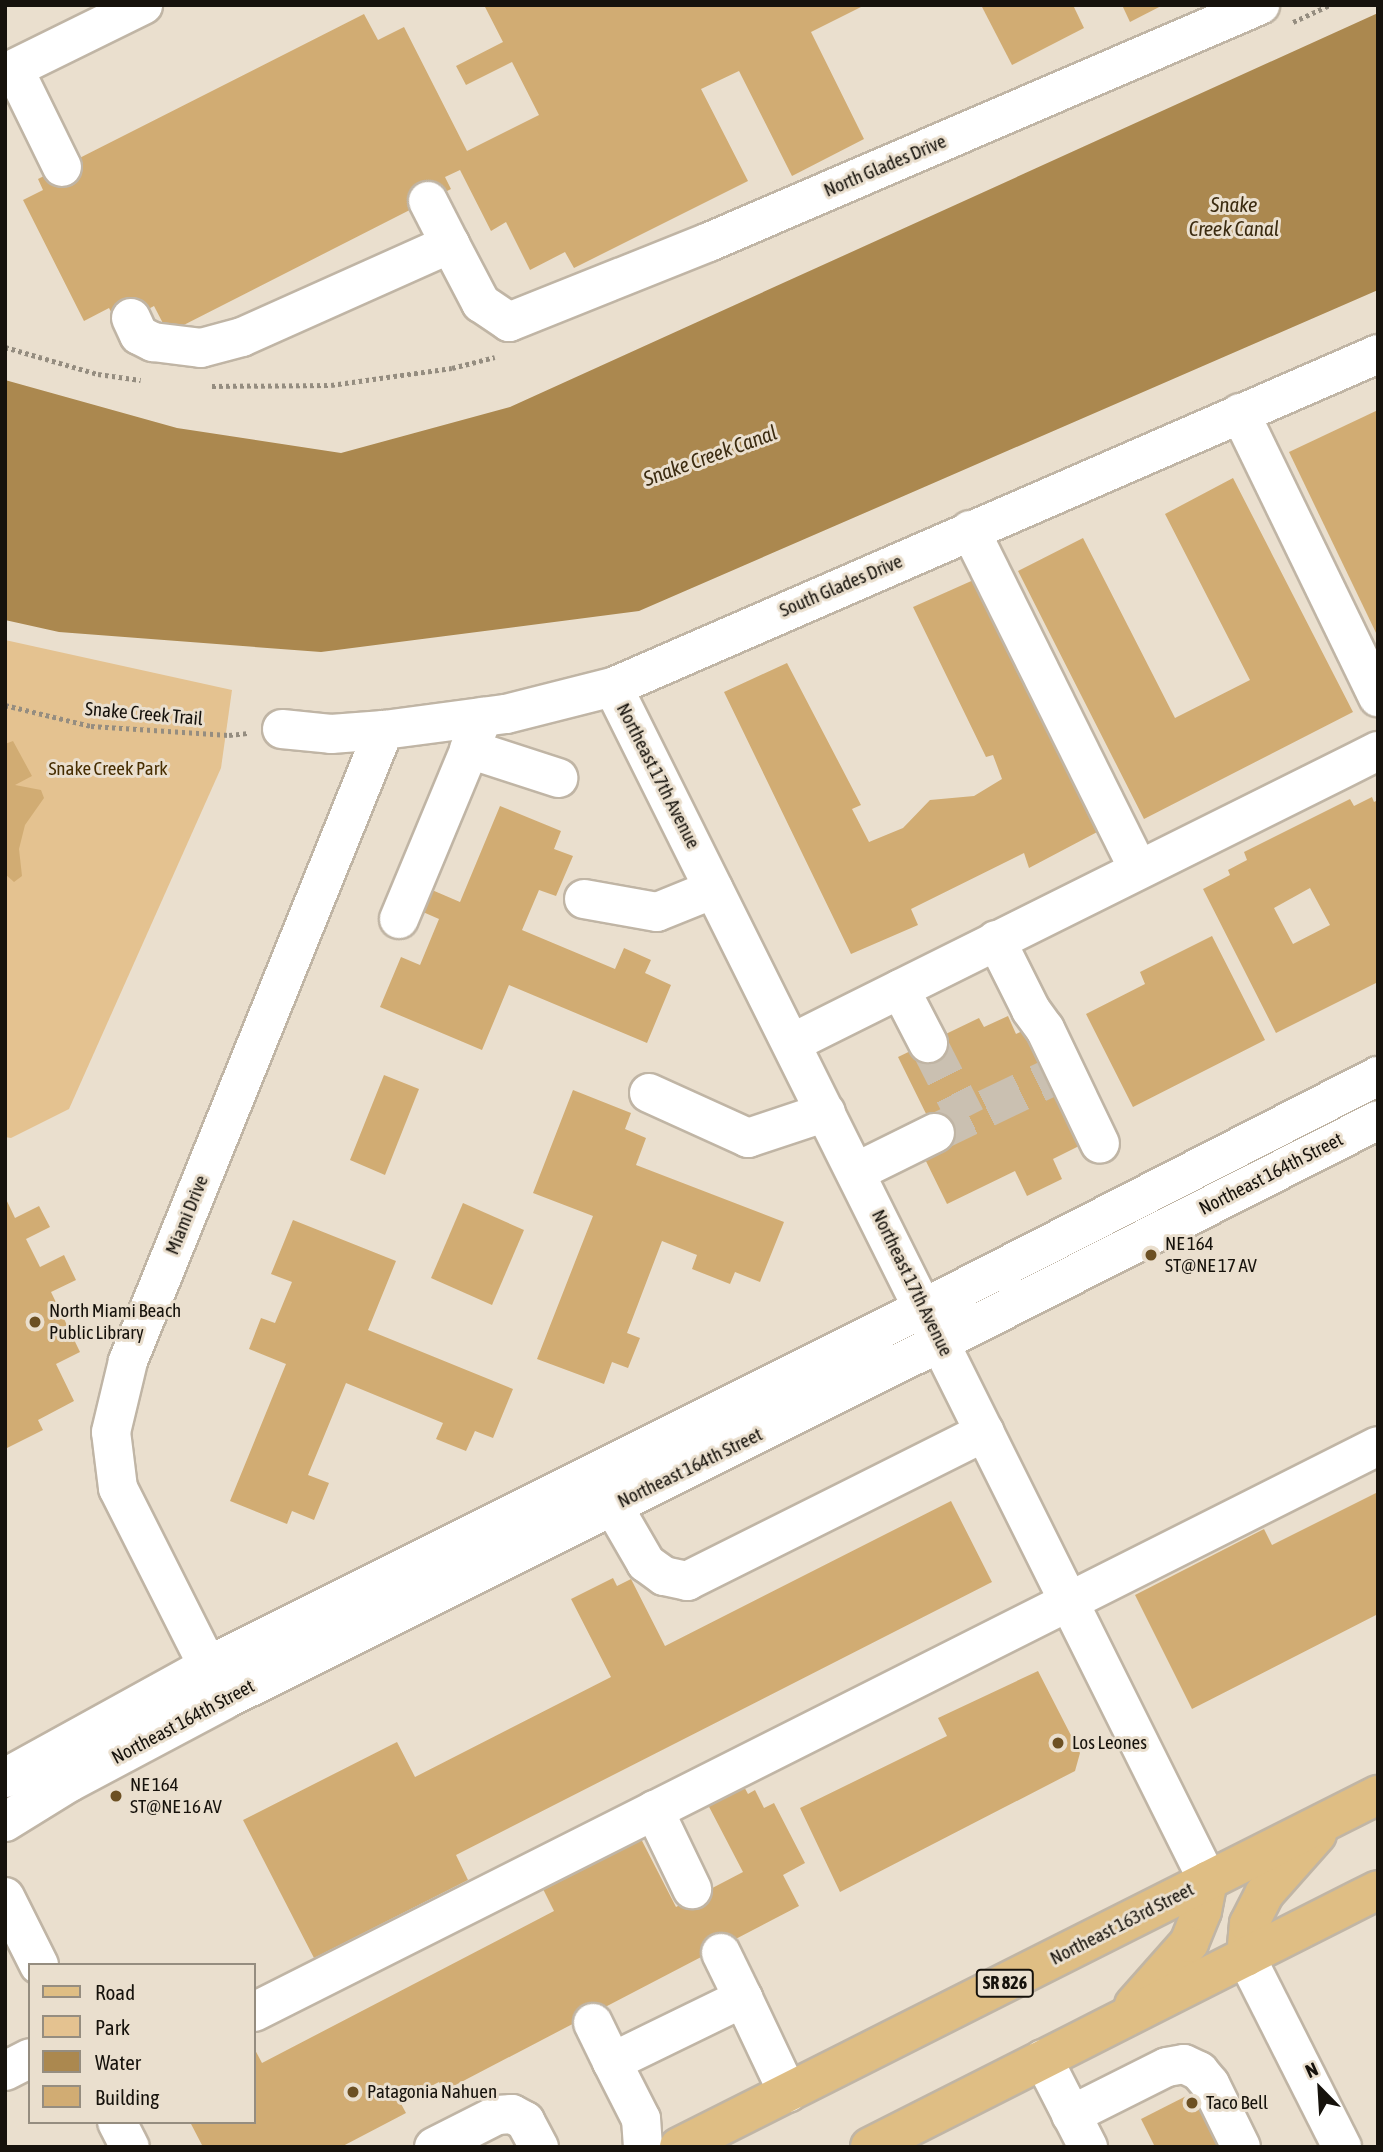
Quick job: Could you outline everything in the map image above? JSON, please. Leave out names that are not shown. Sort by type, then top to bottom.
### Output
[{"type":"main road","name":"Northeast 163rd Street","points":[[679,2147],[1378,1795]]},
{"type":"main road","points":[[1245,1957],[1249,1924],[1264,1894],[1330,1819]]},
{"type":"main road","points":[[1121,2020],[1189,1943],[1202,1911],[1208,1881]]},
{"type":"main road","points":[[870,2147],[1378,1890]]},
{"type":"street","points":[[62,167],[9,71],[143,5]]},
{"type":"street","name":"North Glades Drive","points":[[450,244],[481,303],[509,322],[709,242],[1260,5]]},
{"type":"street","points":[[131,318],[139,335],[153,342],[201,348],[242,337],[450,244],[428,201]]},
{"type":"street","name":"South Glades Drive","points":[[282,729],[331,734],[384,730],[476,733],[613,687],[1378,354]]},
{"type":"street","points":[[1240,413],[1378,696]]},
{"type":"street","points":[[970,530],[1138,869]]},
{"type":"street","name":"Northeast 17th Avenue","points":[[613,687],[1208,1881]]},
{"type":"street","name":"Miami Drive","points":[[217,1683],[118,1488],[111,1432],[128,1361],[384,730]]},
{"type":"street","points":[[399,919],[476,733],[558,778]]},
{"type":"street","points":[[792,1043],[1378,751]]},
{"type":"street","points":[[584,899],[657,912],[714,889]]},
{"type":"street","points":[[996,940],[1061,1073],[1100,1144]]},
{"type":"street","points":[[900,989],[928,1042]]},
{"type":"street","name":"Northeast 164th Street","points":[[5,1822],[70,1782],[217,1683],[924,1308],[1378,1076]]},
{"type":"street","points":[[649,1093],[748,1138],[826,1112]]},
{"type":"street","name":"Northeast 164th Street","points":[[5,1778],[613,1506],[1378,1120]]},
{"type":"street","points":[[856,1172],[935,1133]]},
{"type":"street","points":[[613,1506],[646,1563],[664,1576],[687,1581],[985,1432]]},
{"type":"street","points":[[256,2011],[1069,1604],[1107,1580],[1378,1446]]},
{"type":"street","points":[[654,1810],[692,1889]]},
{"type":"street","points":[[5,1897],[38,1963]]},
{"type":"street","points":[[721,1953],[788,2093]]},
{"type":"street","points":[[1245,1957],[1342,2147]]},
{"type":"street","points":[[612,2062],[743,1998]]},
{"type":"street","points":[[593,2022],[641,2119],[643,2147]]},
{"type":"street","points":[[5,2071],[28,2059]]},
{"type":"street","points":[[1044,2059],[1079,2131],[1167,2067],[1184,2064],[1199,2071],[1210,2084],[1241,2147]]},
{"type":"street","points":[[434,2147],[497,2115],[512,2114],[526,2121],[539,2147]]},
{"type":"street","points":[[118,2124],[130,2147]]},
{"type":"path","name":"Snake Creek Trail","points":[[5,705],[91,726],[229,734],[282,729]]},
{"type":"green space","name":"Snake Creek Park","points":[[5,640],[232,690],[221,768],[69,1109],[11,1138],[5,1137]]},
{"type":"water","name":"Snake Creek Canal","points":[[1378,13],[1378,290],[639,611],[321,652],[59,632],[5,620],[5,380],[177,428],[341,453],[510,407]]},
{"type":"building","points":[[484,5],[865,5],[811,32],[864,139],[792,176],[739,71],[701,89],[748,181],[574,268],[565,252],[530,270],[506,222],[491,231],[460,170],[445,177],[451,189],[168,333],[154,306],[118,325],[109,308],[84,321],[23,200],[43,190],[38,179],[364,14],[378,40],[404,27],[467,151],[539,115],[512,62],[466,85],[456,66],[503,42]]},
{"type":"building","points":[[981,5],[1073,5],[1084,28],[1012,65]]},
{"type":"building","points":[[1122,5],[1163,5],[1130,22]]},
{"type":"building","points":[[1378,410],[1378,637],[1289,452]]},
{"type":"building","points":[[1233,478],[1353,712],[1144,819],[1018,571],[1083,538],[1175,718],[1250,680],[1165,514]]},
{"type":"building","points":[[978,578],[1101,830],[1029,868],[1024,853],[911,909],[918,925],[851,954],[724,692],[787,663],[861,805],[852,809],[869,842],[903,828],[930,800],[974,796],[1002,779],[993,755],[986,757],[913,607]]},
{"type":"building","points":[[13,741],[32,776],[15,785],[41,790],[44,798],[25,825],[19,849],[22,876],[14,882],[5,874],[5,744]]},
{"type":"building","points":[[1372,797],[1374,802],[1378,800],[1378,982],[1276,1033],[1203,889],[1230,875],[1228,870],[1247,860],[1244,852],[1350,799],[1354,806]],"holes":[[[1310,888],[1330,925],[1293,944],[1274,908]]]},
{"type":"building","points":[[500,806],[561,831],[554,849],[573,856],[556,896],[539,890],[522,930],[615,969],[624,948],[651,960],[645,973],[671,985],[647,1043],[509,985],[482,1050],[380,1007],[401,957],[420,965],[439,919],[416,909],[425,887],[460,902]]},
{"type":"building","points":[[1212,936],[1265,1040],[1133,1107],[1086,1014],[1145,984],[1140,972]]},
{"type":"building","points":[[1008,1016],[1016,1034],[1033,1026],[1089,1141],[1053,1159],[1062,1179],[1027,1196],[1015,1171],[947,1204],[919,1147],[938,1138],[898,1057],[979,1018],[984,1027]]},
{"type":"building","points":[[384,1075],[419,1089],[385,1175],[350,1160]]},
{"type":"building","points":[[573,1090],[631,1113],[625,1129],[646,1138],[636,1165],[784,1222],[760,1282],[735,1272],[730,1284],[692,1269],[697,1255],[662,1241],[627,1333],[640,1338],[628,1368],[612,1362],[604,1384],[537,1359],[593,1216],[533,1193]]},
{"type":"building","name":"North Miami Beach Public Library","points":[[5,1197],[15,1218],[39,1206],[50,1227],[26,1239],[40,1267],[64,1255],[76,1280],[51,1292],[80,1352],[56,1364],[74,1401],[38,1420],[43,1430],[5,1449]]},
{"type":"building","points":[[463,1203],[524,1230],[492,1305],[431,1278]]},
{"type":"building","points":[[293,1220],[396,1261],[368,1330],[513,1389],[493,1438],[475,1431],[466,1451],[436,1439],[443,1423],[346,1383],[308,1475],[329,1483],[314,1520],[292,1511],[287,1524],[230,1501],[286,1364],[249,1349],[261,1318],[275,1323],[292,1282],[271,1274]]},
{"type":"building","points":[[1378,1492],[1378,1614],[1192,1709],[1135,1595],[1264,1529],[1272,1545]]},
{"type":"building","points":[[951,1501],[992,1582],[456,1855],[468,1880],[314,1958],[243,1820],[397,1742],[415,1777],[611,1677],[571,1599],[613,1578],[617,1586],[631,1579],[665,1646]]},
{"type":"building","points":[[1038,1671],[1080,1753],[1075,1771],[840,1892],[800,1808],[947,1736],[938,1718]]},
{"type":"building","points":[[742,1783],[748,1794],[755,1790],[764,1808],[774,1803],[805,1863],[783,1875],[799,1906],[444,2091],[439,2082],[400,2102],[406,2113],[341,2147],[203,2147],[191,2124],[256,2124],[256,2052],[262,2063],[554,1911],[541,1885],[639,1835],[676,1907],[743,1872],[706,1801]]},
{"type":"building","name":"Taco Bell","points":[[1204,2087],[1233,2147],[1155,2147],[1141,2119]]},
{"type":"tunnel","points":[[928,1043],[966,1118]]},
{"type":"tunnel","points":[[935,1133],[1056,1075]]},
{"type":"place","name":"NE 164 ST@NE 17 AV","points":[[1151,1255]]},
{"type":"place","name":"North Miami Beach Public Library","points":[[35,1322]]},
{"type":"place","name":"Los Leones","points":[[1058,1743]]},
{"type":"place","name":"NE 164 ST@NE 16 AV","points":[[116,1796]]},
{"type":"place","name":"Patagonia Nahuen","points":[[353,2092]]},
{"type":"place","name":"Taco Bell","points":[[1192,2103]]}]
